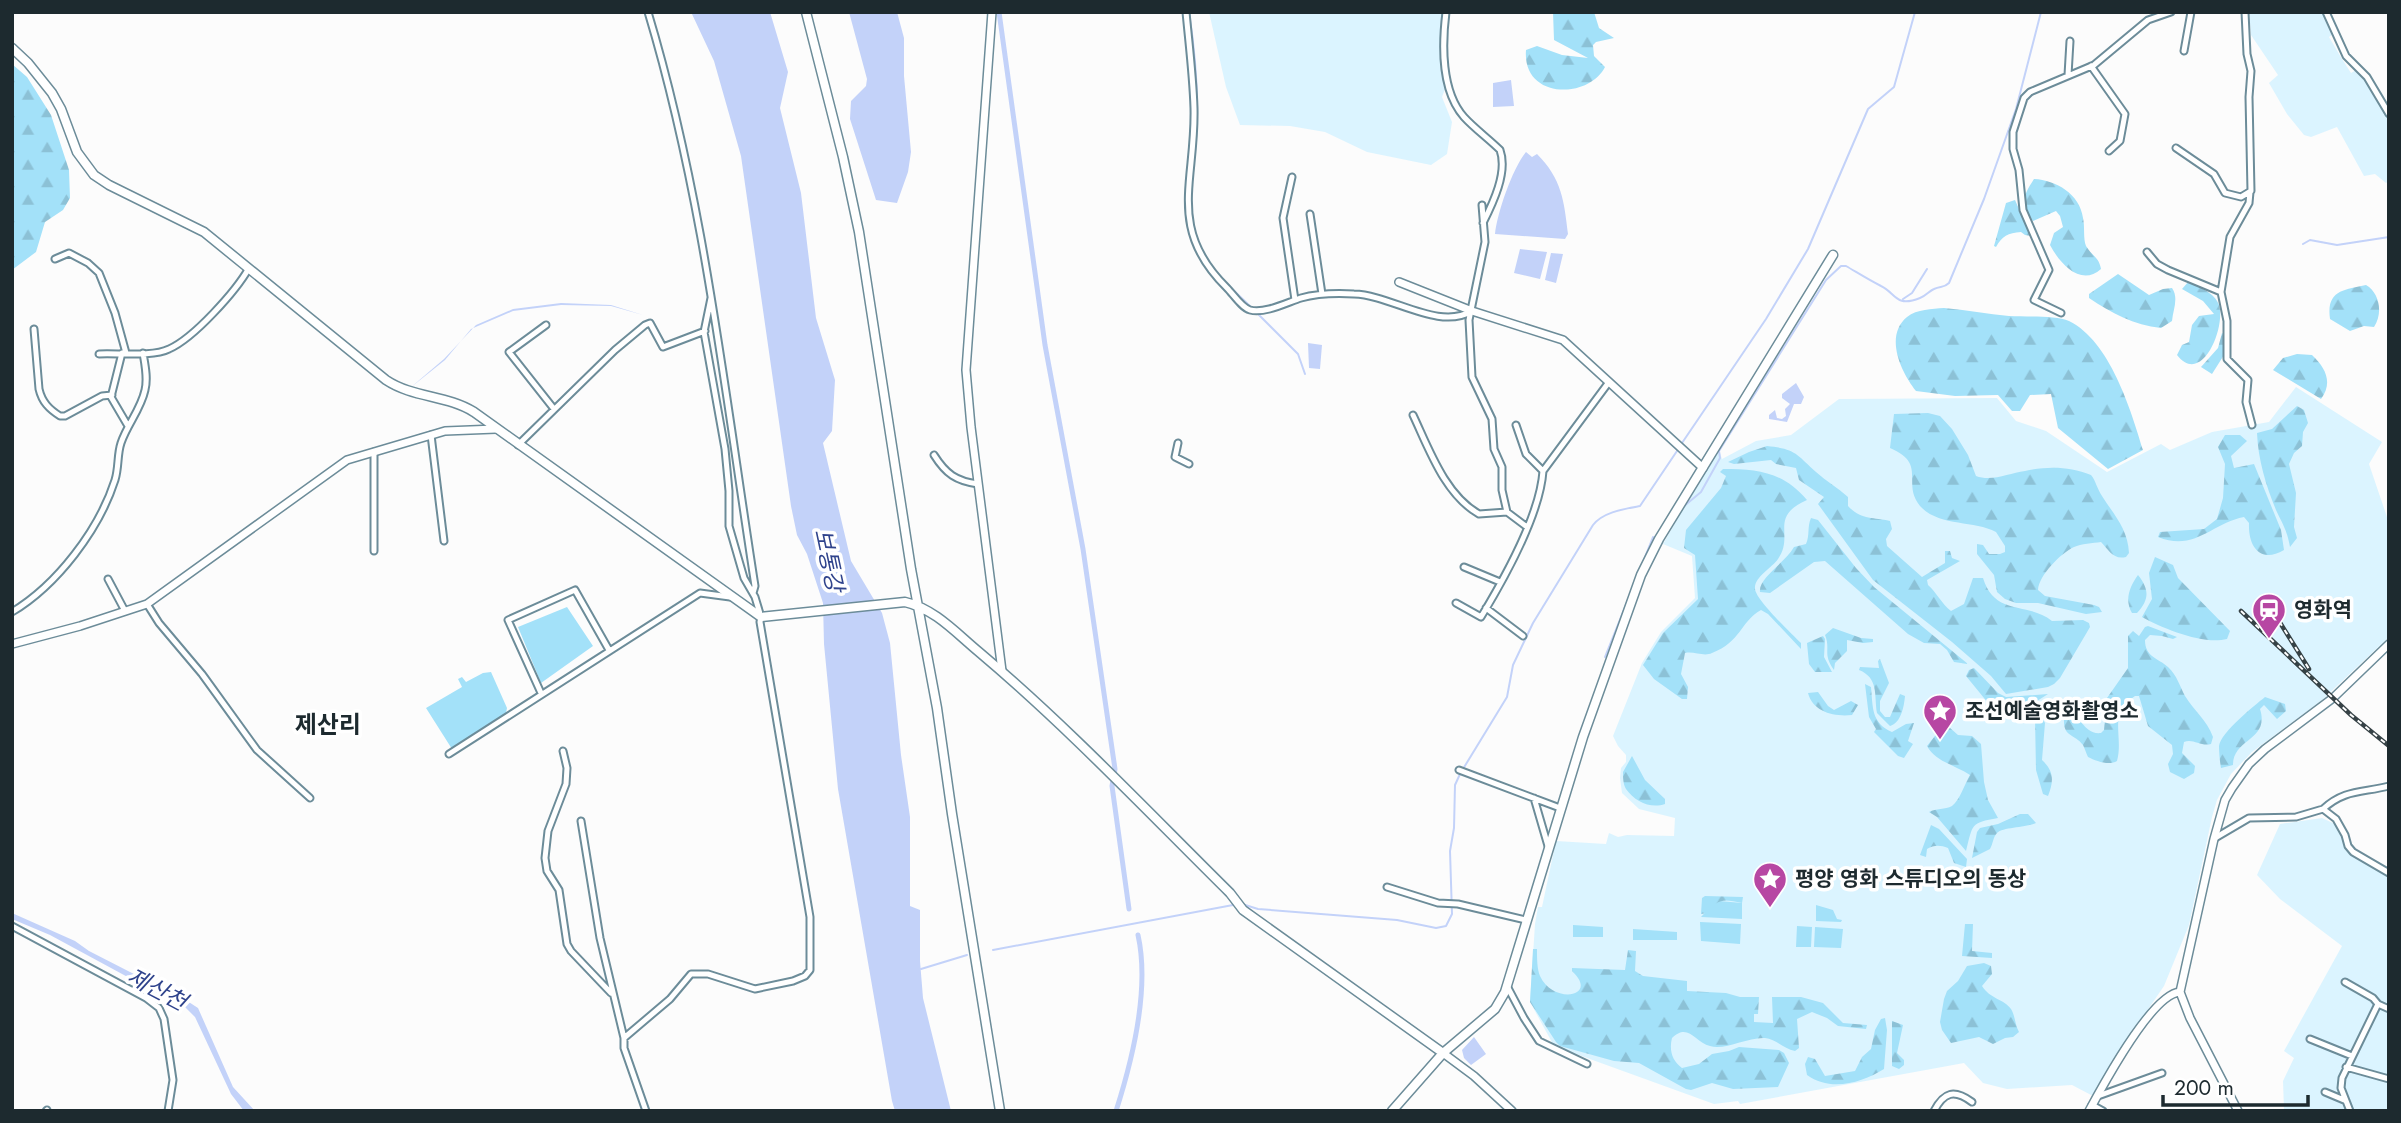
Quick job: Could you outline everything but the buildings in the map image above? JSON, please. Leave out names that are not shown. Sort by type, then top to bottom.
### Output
[{"type":"main road","points":[[806,12],[856,219],[1000,1111]]},
{"type":"main road","points":[[12,48],[33,68],[52,93],[77,152],[94,175],[204,232],[393,385],[412,393],[462,406],[761,617],[905,601],[934,614],[1002,671],[1120,783],[1243,910],[1443,1053]]},
{"type":"main road","points":[[1392,1111],[1443,1053],[1495,1009],[1507,986],[1560,808],[1640,575],[1659,539],[1833,255]]},
{"type":"street","points":[[648,12],[679,127],[710,298],[755,586],[753,593]]},
{"type":"street","points":[[992,12],[966,370],[1002,671]]},
{"type":"street","points":[[1186,12],[1194,110],[1187,211],[1194,240],[1204,260],[1220,281],[1250,310],[1279,307],[1322,294],[1374,296],[1445,318],[1462,317],[1472,311]]},
{"type":"street","points":[[1446,12],[1443,43],[1449,88],[1462,115],[1500,150],[1503,157],[1498,185],[1483,223]]},
{"type":"street","points":[[2060,313],[2034,300],[2049,270],[2023,210],[2019,170],[2012,140],[2024,98],[2030,92],[2100,61],[2152,17],[2171,12]]},
{"type":"street","points":[[2183,51],[2191,12]]},
{"type":"street","points":[[2245,12],[2247,54],[2251,71],[2249,97],[2252,181],[2249,203],[2230,237],[2221,292],[2227,321],[2227,359],[2245,374],[2248,380],[2246,402],[2252,425]]},
{"type":"street","points":[[2326,12],[2346,56],[2367,77],[2389,114]]},
{"type":"street","points":[[2068,75],[2070,41]]},
{"type":"street","points":[[2091,66],[2125,114],[2120,141],[2109,151]]},
{"type":"street","points":[[2176,148],[2214,174],[2225,193],[2241,197],[2250,192]]},
{"type":"street","points":[[1292,177],[1283,218],[1295,300]]},
{"type":"street","points":[[1482,205],[1485,242],[1469,320],[1472,377],[1492,419],[1494,449],[1502,467],[1502,490],[1507,512],[1527,527]]},
{"type":"street","points":[[1310,214],[1322,294]]},
{"type":"street","points":[[2147,252],[2157,264],[2168,270],[2221,292]]},
{"type":"street","points":[[55,258],[72,254],[99,273],[115,313],[124,353],[111,402],[128,425]]},
{"type":"street","points":[[99,354],[157,352],[173,347],[211,315],[249,268]]},
{"type":"street","points":[[1399,282],[1472,311],[1563,340],[1703,468]]},
{"type":"street","points":[[624,1038],[670,999],[691,974],[703,972],[755,989],[793,981],[810,970],[810,917],[764,649],[761,617],[753,593],[744,578],[730,532],[725,449],[705,331],[710,298]]},
{"type":"street","points":[[518,445],[615,350],[645,325],[650,323],[663,347],[705,331]]},
{"type":"street","points":[[546,325],[509,352],[554,409]]},
{"type":"street","points":[[34,329],[39,389],[48,408],[60,416],[65,416],[102,396],[112,395]]},
{"type":"street","points":[[12,612],[41,593],[100,518],[116,478],[120,447],[145,390],[143,353]]},
{"type":"street","points":[[1456,603],[1481,617],[1527,527],[1540,492],[1543,471],[1609,382]]},
{"type":"street","points":[[1413,415],[1455,494],[1479,514],[1507,512]]},
{"type":"street","points":[[1516,425],[1526,454],[1543,471]]},
{"type":"street","points":[[12,644],[147,604],[347,460],[445,431],[496,429]]},
{"type":"street","points":[[430,435],[444,541]]},
{"type":"street","points":[[1178,443],[1175,457],[1188,464]]},
{"type":"street","points":[[374,452],[374,551]]},
{"type":"street","points":[[934,455],[949,475],[960,481],[978,484]]},
{"type":"street","points":[[1464,567],[1500,582]]},
{"type":"street","points":[[108,579],[125,611]]},
{"type":"street","points":[[541,693],[508,620],[575,590],[609,650]]},
{"type":"street","points":[[449,754],[700,593],[730,597]]},
{"type":"street","points":[[147,604],[257,750],[310,798]]},
{"type":"street","points":[[1486,608],[1523,636]]},
{"type":"street","points":[[2238,1111],[2190,1018],[2180,992],[2225,800],[2249,764],[2333,698],[2389,644]]},
{"type":"street","points":[[563,751],[567,768],[566,784],[548,831],[545,865],[559,890],[567,944],[613,995]]},
{"type":"street","points":[[1460,770],[1560,808]]},
{"type":"street","points":[[2214,839],[2249,818],[2296,817],[2323,809],[2338,796],[2389,786]]},
{"type":"street","points":[[1534,798],[1548,846]]},
{"type":"street","points":[[2323,809],[2336,819],[2353,852],[2389,873]]},
{"type":"street","points":[[580,821],[594,904],[625,1052],[638,1082],[646,1111]]},
{"type":"street","points":[[1387,887],[1526,920]]},
{"type":"street","points":[[12,926],[146,998],[159,1008],[164,1019],[173,1080],[168,1111]]},
{"type":"street","points":[[2345,982],[2389,1009]]},
{"type":"street","points":[[1507,986],[1539,1041],[1587,1064]]},
{"type":"street","points":[[2104,1111],[2091,1108],[2111,1072],[2160,1002],[2180,992]]},
{"type":"street","points":[[2350,1111],[2342,1088],[2346,1067],[2378,1004]]},
{"type":"street","points":[[2310,1039],[2351,1056]]},
{"type":"street","points":[[1443,1053],[1474,1076],[1512,1111]]},
{"type":"street","points":[[2346,1067],[2389,1079]]},
{"type":"street","points":[[2098,1096],[2162,1073]]},
{"type":"street","points":[[2325,1092],[2344,1100]]},
{"type":"street","points":[[1934,1111],[1941,1098],[1947,1095],[1961,1096],[1972,1102]]},
{"type":"shaded area","points":[[1209,12],[1443,12],[1440,39],[1445,89],[1442,97],[1452,122],[1447,154],[1431,165],[1367,152],[1325,132],[1290,126],[1240,125],[1226,87]]},
{"type":"shaded area","points":[[2249,12],[2324,12],[2333,34],[2329,37],[2342,59],[2351,73],[2358,69],[2389,118],[2389,181],[2386,183],[2375,174],[2364,176],[2337,127],[2311,137],[2304,135],[2287,114],[2269,83],[2278,75],[2251,35]]},
{"type":"shaded area","name":"조선예술영화촬영소","points":[[2296,387],[2382,442],[2369,464],[2389,523],[2389,637],[2322,700],[2252,752],[2231,774],[2217,800],[2189,925],[2164,986],[2112,1062],[2093,1096],[2072,1085],[2007,1089],[1983,1083],[1964,1063],[1740,1104],[1738,1101],[1714,1104],[1554,1046],[1530,1002],[1535,924],[1538,907],[1542,907],[1556,841],[1606,844],[1609,833],[1618,837],[1674,836],[1675,818],[1639,809],[1622,793],[1621,768],[1626,762],[1626,755],[1613,736],[1642,663],[1661,632],[1695,598],[1692,556],[1663,544],[1718,447],[1722,459],[1756,441],[1791,435],[1839,399],[1997,398],[2016,421],[2046,431],[2107,472],[2161,444],[2170,450],[2212,432],[2269,422]]},
{"type":"shaded area","points":[[2322,818],[2337,825],[2348,852],[2389,878],[2389,1111],[2284,1110],[2283,1081],[2294,1058],[2284,1051],[2342,946],[2280,899],[2257,875],[2280,824]]},
{"type":"green space","points":[[1553,12],[1594,12],[1599,28],[1614,38],[1593,45],[1594,56],[1605,67],[1597,78],[1585,85],[1571,89],[1545,86],[1534,78],[1528,66],[1526,50],[1537,46],[1562,55],[1588,58],[1554,40]]},
{"type":"green space","points":[[12,64],[27,77],[51,115],[69,170],[70,198],[63,210],[45,222],[36,252],[12,270]]},
{"type":"green space","points":[[2034,179],[2051,182],[2072,195],[2081,209],[2086,246],[2097,259],[2101,269],[2086,276],[2072,271],[2059,259],[2050,245],[2054,233],[2063,227],[2060,216],[2056,211],[2033,221],[2024,205],[2027,190]]},
{"type":"green space","points":[[2015,200],[2031,236],[2021,232],[2009,234],[1996,247],[1994,246],[2006,203]]},
{"type":"green space","points":[[2118,274],[2149,295],[2172,288],[2175,300],[2172,321],[2161,328],[2141,324],[2114,313],[2089,298],[2089,294]]},
{"type":"green space","points":[[2189,281],[2214,297],[2219,305],[2220,315],[2219,327],[2210,350],[2195,364],[2186,363],[2177,355],[2182,345],[2189,342],[2192,325],[2199,316],[2214,314],[2203,301],[2182,289]]},
{"type":"green space","points":[[2366,285],[2379,304],[2379,316],[2374,327],[2364,326],[2350,331],[2330,319],[2331,302],[2338,293]]},
{"type":"green space","points":[[1944,308],[2069,321],[2096,344],[2107,360],[2125,397],[2143,450],[2108,469],[2058,428],[2051,394],[2030,395],[2020,411],[2012,411],[1998,395],[1955,396],[1916,391],[1897,354],[1900,325],[1915,312]]},
{"type":"green space","points":[[2222,333],[2225,335],[2224,355],[2212,374],[2201,367],[2218,348]]},
{"type":"green space","points":[[2297,354],[2312,355],[2324,370],[2327,387],[2321,399],[2273,370],[2283,358]]},
{"type":"green space","points":[[2297,406],[2304,410],[2308,423],[2303,432],[2302,446],[2294,453],[2289,464],[2296,493],[2294,527],[2297,538],[2290,547],[2266,482],[2257,433],[2272,429]]},
{"type":"green space","points":[[1928,413],[1940,416],[1952,429],[1968,455],[1976,476],[1994,478],[2050,468],[2066,468],[2091,475],[2123,529],[2129,553],[2126,557],[2118,557],[2101,542],[2074,547],[2052,565],[2042,578],[2038,590],[2045,596],[2094,605],[2102,612],[2086,614],[2005,599],[1997,592],[1994,575],[1977,554],[1977,544],[1983,545],[1989,554],[2005,552],[2005,546],[1996,532],[1937,517],[1920,506],[1915,498],[1908,461],[1890,448],[1894,414]]},
{"type":"green space","points":[[2225,435],[2240,435],[2247,441],[2231,456],[2234,468],[2254,464],[2281,530],[2284,550],[2276,554],[2262,554],[2257,550],[2251,539],[2249,523],[2244,517],[2193,539],[2171,541],[2158,537],[2160,532],[2204,529],[2217,519],[2223,498],[2225,464],[2218,447]]},
{"type":"green space","points":[[1767,446],[1790,451],[1799,457],[1848,497],[1848,506],[1858,514],[1890,521],[1892,529],[1886,539],[1887,546],[1922,577],[1945,563],[1945,551],[1950,551],[1952,558],[1960,561],[1927,580],[1928,585],[1951,611],[1964,604],[1973,578],[1983,578],[1995,598],[2013,607],[2032,611],[2052,621],[2083,620],[2089,623],[2090,627],[2060,678],[2048,687],[2006,694],[1991,676],[1952,642],[1873,580],[1818,504],[1824,497],[1799,480],[1796,468],[1776,464],[1771,460],[1734,464],[1728,462]]},
{"type":"green space","points":[[1723,469],[1769,474],[1789,483],[1807,500],[1788,513],[1783,550],[1755,585],[1757,594],[1767,608],[1801,643],[1801,649],[1761,610],[1722,648],[1709,654],[1685,653],[1681,674],[1688,687],[1687,699],[1682,699],[1654,679],[1643,665],[1663,633],[1698,599],[1695,555],[1684,548],[1686,530],[1721,488],[1726,476],[1720,472]]},
{"type":"green space","points":[[1811,518],[1818,520],[1874,587],[1968,664],[1954,662],[1940,644],[1924,643],[1908,634],[1825,561],[1814,562],[1770,593],[1760,592],[1763,581],[1794,547],[1806,544]]},
{"type":"green space","points":[[2155,557],[2173,565],[2178,578],[2230,631],[2227,639],[2195,638],[2142,617],[2152,599],[2149,573]]},
{"type":"green space","points":[[2138,575],[2146,589],[2146,599],[2137,613],[2132,613],[2128,603],[2129,593]]},
{"type":"green space","points":[[567,607],[593,646],[541,683],[518,627]]},
{"type":"green space","points":[[2148,626],[2177,637],[2173,639],[2150,635],[2145,640],[2147,650],[2174,674],[2185,696],[2213,737],[2211,744],[2184,742],[2182,753],[2195,766],[2194,773],[2184,779],[2170,772],[2168,764],[2173,754],[2172,745],[2148,726],[2139,696],[2126,703],[2121,710],[2117,761],[2102,762],[2088,757],[2083,745],[2066,731],[2064,726],[2065,711],[2075,716],[2090,731],[2101,733],[2104,730],[2107,698],[2128,668],[2128,636],[2133,631],[2139,636]]},
{"type":"green space","points":[[1833,628],[1861,638],[1873,639],[1873,642],[1847,640],[1847,651],[1835,663],[1834,670],[1828,659],[1825,635]]},
{"type":"green space","points":[[1823,636],[1824,657],[1832,672],[1815,672],[1809,664],[1807,643]]},
{"type":"green space","points":[[1880,659],[1889,683],[1880,701],[1880,711],[1885,717],[1890,717],[1900,694],[1905,696],[1899,718],[1890,726],[1877,713],[1873,682],[1859,670],[1860,667],[1879,668]]},
{"type":"green space","points":[[1974,668],[1998,693],[2006,697],[2048,694],[2022,708],[2008,711],[1993,709],[1966,676],[1969,670]]},
{"type":"green space","points":[[491,672],[507,708],[506,713],[452,749],[426,708],[462,687],[458,679],[462,677],[466,682]]},
{"type":"green space","points":[[1865,684],[1871,687],[1874,714],[1885,728],[1892,732],[1906,724],[1914,723],[1908,741],[1913,744],[1904,758],[1898,756],[1874,732],[1876,729],[1869,717]]},
{"type":"green space","points":[[1818,692],[1834,710],[1851,701],[1858,705],[1852,715],[1825,712],[1814,705],[1808,693]]},
{"type":"green space","points":[[2265,697],[2285,704],[2286,711],[2277,719],[2264,705],[2260,709],[2262,719],[2256,734],[2239,749],[2233,765],[2221,768],[2221,740]]},
{"type":"green space","points":[[2041,716],[2045,723],[2042,760],[2052,776],[2048,796],[2043,794],[2036,770],[2035,718]]},
{"type":"green space","points":[[1941,720],[1958,735],[1972,736],[1981,744],[1988,800],[1998,818],[1982,821],[1974,826],[1966,851],[1937,817],[1929,812],[1952,806],[1970,775],[1941,760],[1927,746],[1938,732],[1934,726],[1936,721]]},
{"type":"green space","points":[[1632,756],[1645,780],[1665,799],[1665,804],[1654,806],[1644,803],[1634,798],[1626,789],[1623,772]]},
{"type":"green space","points":[[2020,814],[2028,814],[2036,823],[2000,831],[1990,849],[1972,858],[1980,828],[1998,824]]},
{"type":"green space","points":[[1931,825],[1939,829],[1967,859],[1966,867],[1954,863],[1948,848],[1945,847],[1932,847],[1927,849],[1926,857],[1920,855]]},
{"type":"green space","points":[[1743,897],[1742,903],[1722,901],[1707,913],[1701,914],[1702,898]]},
{"type":"green space","points":[[1719,901],[1742,903],[1742,919],[1701,917]]},
{"type":"green space","points":[[1816,905],[1833,910],[1841,922],[1816,921]]},
{"type":"green space","points":[[1700,922],[1741,924],[1740,944],[1701,941]]},
{"type":"green space","points":[[1965,924],[1973,924],[1972,951],[1992,953],[1992,958],[1962,956]]},
{"type":"green space","points":[[1573,925],[1603,927],[1603,937],[1573,937]]},
{"type":"green space","points":[[1797,926],[1812,927],[1811,947],[1796,947]]},
{"type":"green space","points":[[1815,927],[1843,929],[1841,948],[1814,947]]},
{"type":"green space","points":[[1633,929],[1677,932],[1677,940],[1633,940]]},
{"type":"green space","points":[[1533,949],[1537,949],[1540,976],[1546,985],[1563,994],[1578,992],[1581,987],[1572,968],[1625,970],[1628,950],[1636,951],[1635,971],[1643,976],[1687,981],[1687,991],[1759,997],[1758,1014],[1754,1014],[1754,1022],[1773,1023],[1772,997],[1801,997],[1823,1003],[1843,1023],[1867,1025],[1866,1029],[1838,1026],[1812,1012],[1797,1019],[1799,1048],[1795,1051],[1765,1038],[1710,1046],[1683,1032],[1672,1038],[1671,1047],[1674,1059],[1682,1068],[1699,1064],[1712,1054],[1739,1047],[1779,1050],[1784,1053],[1789,1063],[1778,1087],[1733,1089],[1712,1083],[1686,1089],[1639,1063],[1614,1061],[1560,1046],[1530,1002]]},
{"type":"green space","points":[[1984,963],[1991,966],[1992,974],[1982,986],[2011,1009],[2019,1032],[1993,1044],[1979,1037],[1951,1043],[1940,1022],[1947,991],[1958,981],[1967,966]]},
{"type":"green space","points":[[1885,1018],[1887,1030],[1884,1069],[1846,1084],[1826,1083],[1807,1075],[1805,1064],[1808,1057],[1815,1059],[1825,1076],[1855,1071],[1862,1057],[1871,1049],[1875,1030],[1881,1019]]},
{"type":"green space","points":[[1892,1021],[1903,1025],[1897,1053],[1904,1060],[1904,1065],[1899,1069],[1892,1066]]},
{"type":"water","name":"보통강","points":[[691,12],[770,12],[788,72],[780,108],[801,193],[816,318],[835,380],[832,431],[823,443],[851,561],[882,613],[890,643],[910,817],[910,906],[920,910],[923,998],[951,1111],[895,1111],[892,1101],[838,789],[824,644],[823,603],[807,554],[797,535],[791,506],[741,156],[714,61]]},
{"type":"water","points":[[849,12],[897,12],[904,38],[904,76],[911,152],[908,172],[897,203],[876,200],[850,119],[851,101],[866,86],[867,79]]},
{"type":"water","points":[[1511,80],[1514,106],[1493,107],[1493,83]]},
{"type":"water","points":[[1526,152],[1532,157],[1537,154],[1557,182],[1565,211],[1568,234],[1565,239],[1495,234],[1506,192]]},
{"type":"water","points":[[1520,249],[1547,252],[1540,279],[1514,273]]},
{"type":"water","points":[[1551,253],[1563,254],[1556,283],[1545,280]]},
{"type":"water","points":[[561,303],[611,305],[643,315],[611,306],[561,305],[513,311],[473,328],[513,309]]},
{"type":"water","points":[[461,341],[445,360],[410,388],[444,359]]},
{"type":"water","points":[[1308,343],[1322,345],[1320,369],[1309,368]]},
{"type":"water","points":[[1796,383],[1804,397],[1801,404],[1794,404],[1787,422],[1769,419],[1769,415],[1775,410],[1777,418],[1786,416],[1785,409],[1790,404],[1782,398],[1782,394]]},
{"type":"water","name":"제산천","points":[[12,913],[75,941],[89,951],[171,993],[172,1001],[50,935],[12,919]]},
{"type":"water","points":[[175,993],[198,1008],[233,1087],[255,1111],[244,1111],[231,1094],[195,1017],[185,1007],[176,1004]]},
{"type":"water","points":[[1474,1037],[1486,1054],[1471,1065],[1464,1058],[1462,1050]]},
{"type":"waterway","points":[[999,12],[1045,345],[1083,549],[1115,769],[1112,786],[1129,909]]},
{"type":"waterway","points":[[1189,12],[1196,80],[1195,149]]},
{"type":"waterway","points":[[1682,443],[1766,319],[1808,249],[1868,109],[1894,87],[1915,12]]},
{"type":"waterway","points":[[1683,507],[1701,492],[1720,458],[1719,451],[1826,280],[1841,266],[1846,266],[1905,301],[1922,297],[1949,283],[1984,199],[2016,109],[2041,12]]},
{"type":"waterway","points":[[2303,244],[2310,240],[2337,245],[2389,237]]},
{"type":"waterway","points":[[1903,299],[1912,293],[1927,269]]},
{"type":"waterway","points":[[1229,286],[1253,309]]},
{"type":"waterway","points":[[1257,313],[1298,354],[1305,374]]},
{"type":"waterway","points":[[1463,769],[1507,697],[1513,665],[1533,623],[1593,525],[1608,514],[1640,506],[1679,448]]},
{"type":"waterway","points":[[1661,542],[1671,527]]},
{"type":"waterway","points":[[1605,657],[1653,537],[1656,539]]},
{"type":"waterway","points":[[1242,904],[1258,909],[1397,920],[1436,928],[1446,926],[1452,914],[1450,851],[1454,828],[1455,785],[1460,774]]},
{"type":"waterway","points":[[993,950],[1233,905]]},
{"type":"waterway","points":[[1116,1111],[1134,1046],[1141,1000],[1138,935]]},
{"type":"waterway","points":[[921,969],[967,955]]},
{"type":"railway","points":[[2241,611],[2351,715],[2389,746]]},
{"type":"railway","points":[[2274,613],[2309,669]]},
{"type":"place","name":"영화역","points":[[2269,640]]},
{"type":"place","name":"조선예술영화촬영소","points":[[1940,741]]},
{"type":"place","name":"평양 영화 스튜디오의 동상","points":[[1770,909]]},
{"type":"district","name":"제산리","points":[[328,725]]}]
